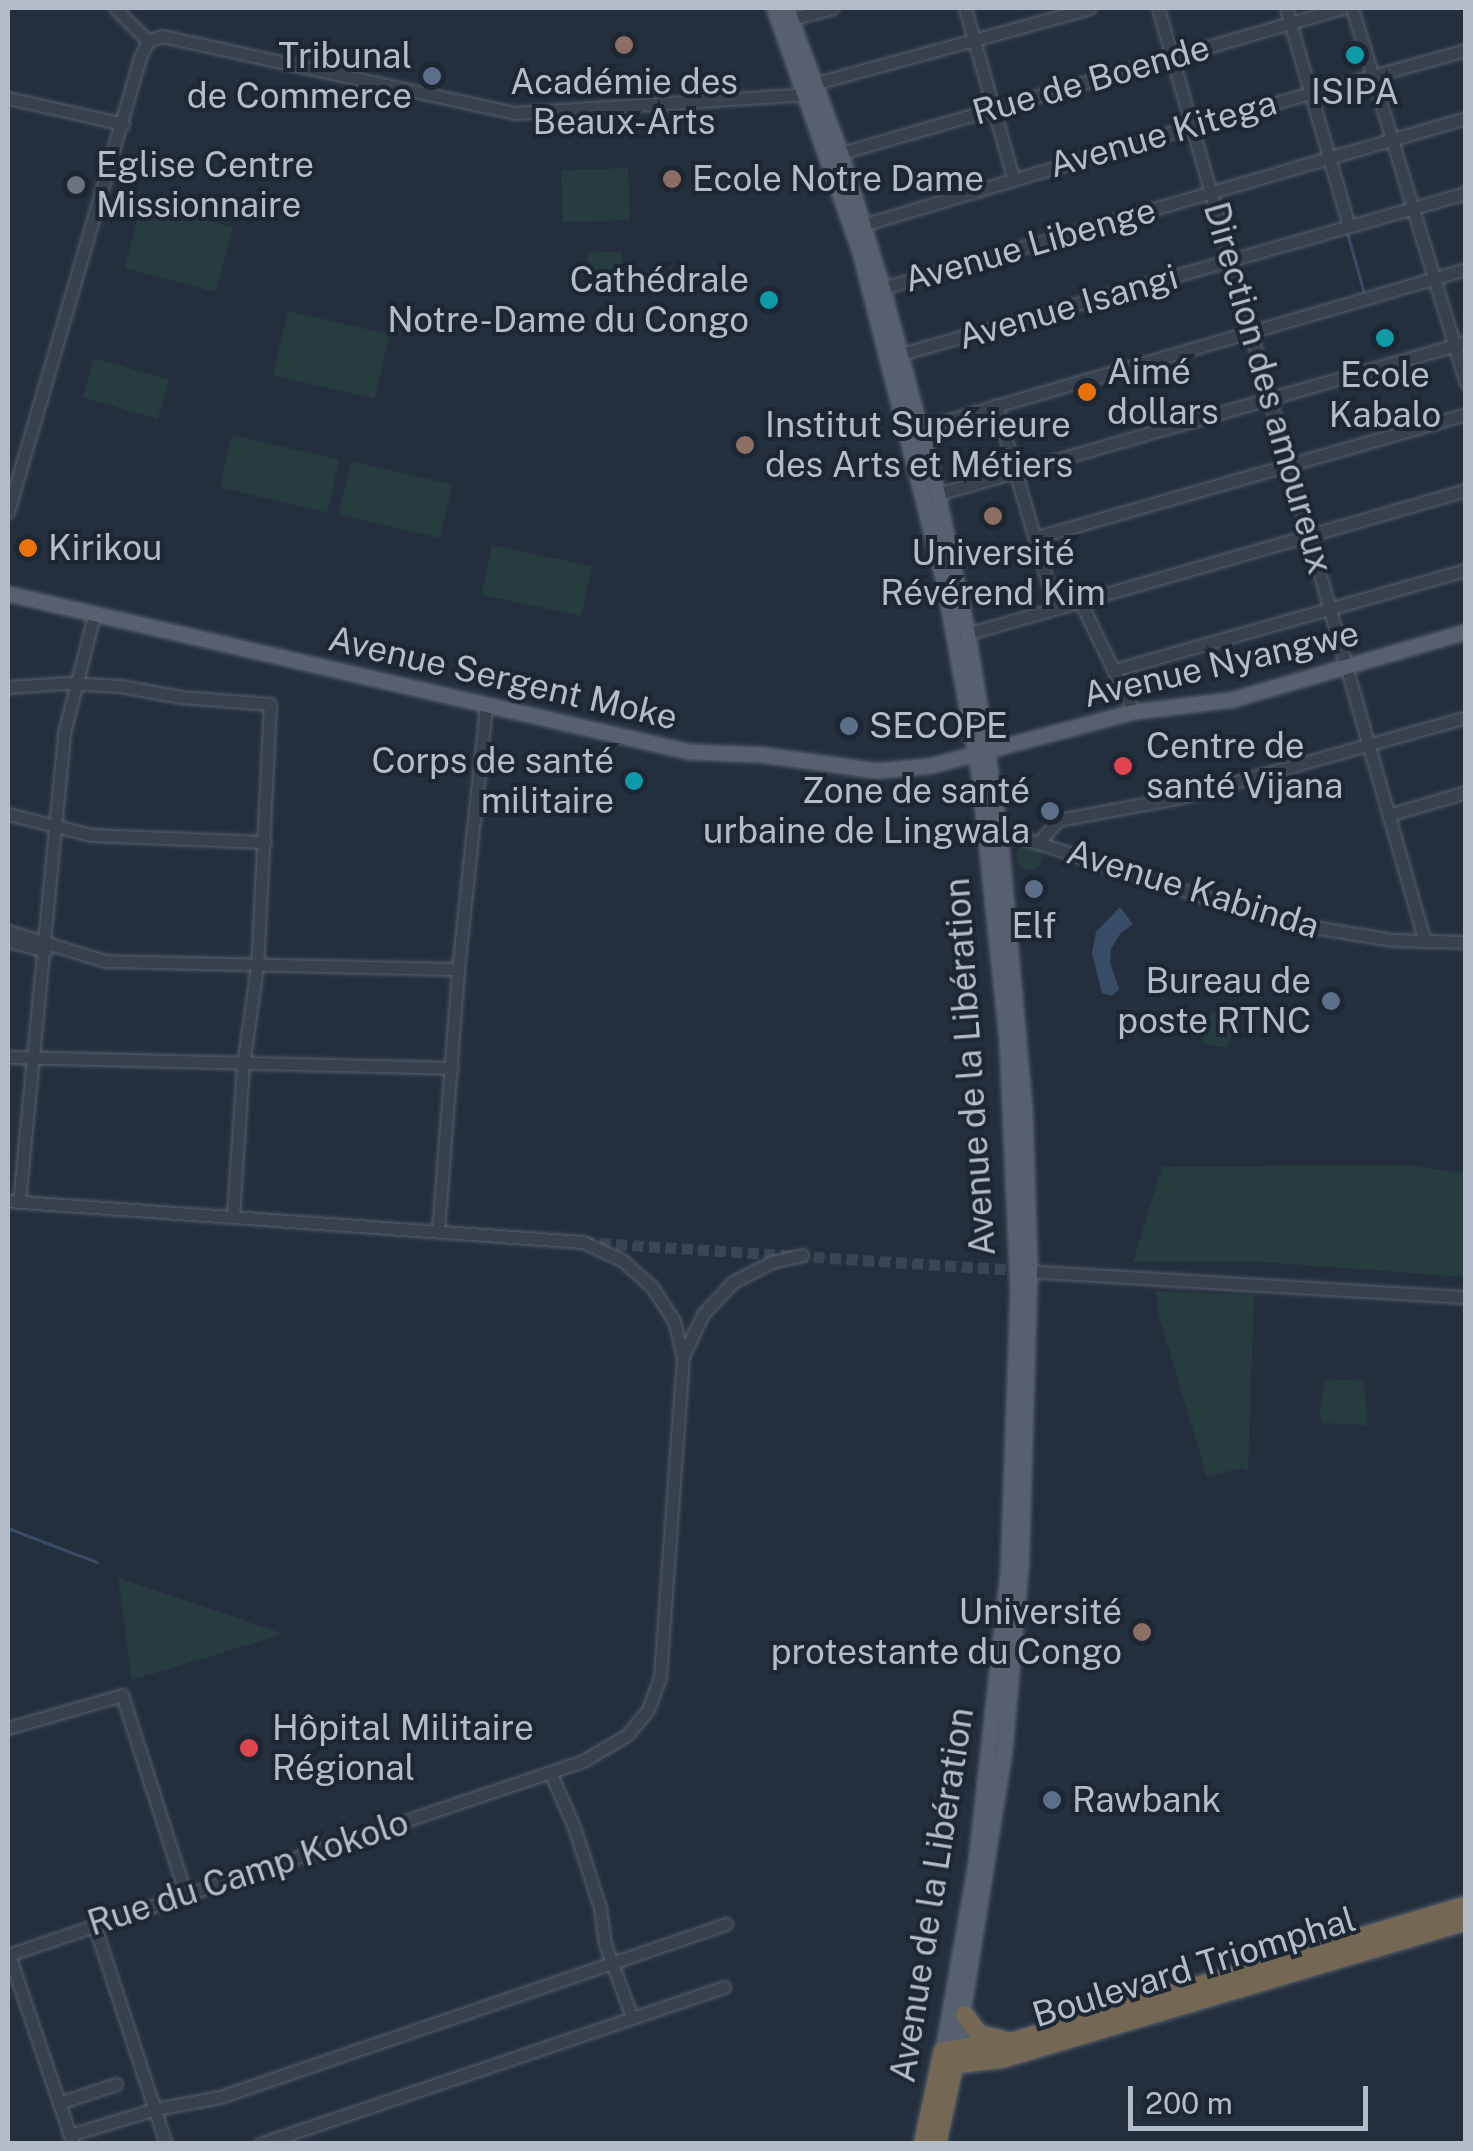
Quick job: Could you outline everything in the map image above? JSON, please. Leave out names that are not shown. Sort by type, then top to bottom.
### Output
[{"type":"highway","name":"Boulevard Triomphal","points":[[948,2059],[1466,1905]]},
{"type":"highway","name":"Boulevard Triomphal","points":[[948,2059],[1001,2060],[1466,1921]]},
{"type":"highway","points":[[965,2015],[980,2034],[1014,2041]]},
{"type":"highway","name":"Avenue de la Libération","points":[[937,2144],[949,2092],[948,2059]]},
{"type":"highway","name":"Avenue de la Libération","points":[[923,2144],[948,2059]]},
{"type":"highway","points":[[949,2092],[973,2068],[1001,2060]]},
{"type":"main road","name":"Avenue de la Libération","points":[[774,8],[842,153],[863,224],[962,636]]},
{"type":"main road","name":"Avenue de la Libération","points":[[789,13],[901,354],[938,494],[1000,830],[1025,1109],[1026,1496],[1014,1658],[965,2015],[948,2059]]},
{"type":"main road","name":"Avenue Sergent Moke","points":[[8,594],[708,755],[763,755],[877,771],[931,766],[983,754]]},
{"type":"main road","name":"Avenue Nyangwe","points":[[983,754],[1134,712],[1216,704],[1466,632]]},
{"type":"main road","name":"Avenue de la Libération","points":[[948,2059],[991,1751],[1008,1574],[1017,1383],[1018,1270],[1007,1038],[984,826],[983,754]]},
{"type":"street","points":[[115,8],[148,41]]},
{"type":"street","points":[[789,13],[832,8]]},
{"type":"street","points":[[965,8],[1013,178]]},
{"type":"street","points":[[8,512],[123,124],[140,54],[148,41],[162,36],[515,113],[812,89],[1090,8]]},
{"type":"street","name":"Direction des amoureux","points":[[1158,8],[1425,942]]},
{"type":"street","points":[[1286,8],[1349,226]]},
{"type":"street","name":"Rue de Boende","points":[[842,153],[1342,8]]},
{"type":"street","points":[[1352,8],[1432,278],[1460,344],[1466,384]]},
{"type":"street","name":"Avenue Kitega","points":[[863,224],[1372,74],[1466,50]]},
{"type":"street","points":[[8,98],[123,124]]},
{"type":"street","name":"Avenue Libenge","points":[[877,290],[1466,118]]},
{"type":"street","name":"Avenue Isangi","points":[[901,354],[1466,192]]},
{"type":"street","points":[[921,428],[1466,269]]},
{"type":"street","points":[[938,494],[1460,344]]},
{"type":"street","points":[[996,405],[1054,608]]},
{"type":"street","points":[[1034,538],[1466,414]]},
{"type":"street","points":[[962,636],[1466,490]]},
{"type":"street","points":[[1114,670],[1466,570]]},
{"type":"street","points":[[1080,601],[1134,712]]},
{"type":"street","points":[[13,1201],[33,1059],[54,829],[73,684],[94,615]]},
{"type":"street","points":[[8,686],[73,684],[270,704],[258,966],[242,1065],[233,1217]]},
{"type":"street","points":[[438,1231],[458,970],[486,707]]},
{"type":"street","points":[[1039,842],[1058,820],[1182,796],[1466,717]]},
{"type":"street","points":[[1388,816],[1466,792]]},
{"type":"street","points":[[8,814],[54,829],[91,835],[265,842]]},
{"type":"street","name":"Avenue Kabinda","points":[[984,826],[1264,915],[1353,935],[1466,942]]},
{"type":"street","points":[[8,932],[42,947]]},
{"type":"street","points":[[8,941],[105,960],[458,970]]},
{"type":"street","points":[[8,1056],[452,1068]]},
{"type":"street","name":"Rue du Camp Kokolo","points":[[8,1955],[185,1892],[550,1772],[615,1745],[639,1722],[657,1689],[669,1599],[683,1356],[674,1321],[660,1296],[644,1278],[606,1252],[583,1242],[13,1201]]},
{"type":"street","name":"Rue du Camp Kokolo","points":[[683,1356],[703,1314],[733,1282],[772,1262],[802,1255]]},
{"type":"street","points":[[1025,1271],[1466,1297]]},
{"type":"street","points":[[8,1728],[122,1695],[185,1892]]},
{"type":"street","points":[[550,1772],[574,1828],[612,1964],[632,2017]]},
{"type":"street","points":[[94,1924],[166,2144]]},
{"type":"street","points":[[8,1955],[71,2139],[155,2109],[220,2097],[726,1924]]},
{"type":"street","points":[[260,2144],[724,1987]]},
{"type":"street","points":[[59,2103],[116,2084]]},
{"type":"green space","points":[[628,168],[630,220],[563,222],[561,170]]},
{"type":"green space","points":[[142,203],[233,227],[215,292],[125,268]]},
{"type":"green space","points":[[588,251],[622,253],[621,275],[587,273]]},
{"type":"green space","points":[[288,311],[389,334],[374,399],[273,375]]},
{"type":"green space","points":[[94,358],[169,379],[158,419],[83,397]]},
{"type":"green space","points":[[232,435],[339,460],[327,512],[220,488]]},
{"type":"green space","points":[[351,461],[452,484],[440,538],[339,515]]},
{"type":"green space","points":[[492,545],[592,566],[581,616],[481,595]]},
{"type":"green space","points":[[1029,844],[1038,848],[1042,857],[1038,866],[1029,870],[1020,866],[1016,857],[1020,848]]},
{"type":"green space","points":[[1211,1011],[1238,1018],[1227,1048],[1201,1043]]},
{"type":"green space","points":[[1404,1165],[1465,1173],[1465,1277],[1262,1262],[1133,1262],[1162,1167]]},
{"type":"green space","points":[[1156,1291],[1254,1295],[1248,1471],[1242,1468],[1207,1477],[1159,1316]]},
{"type":"green space","points":[[1325,1379],[1363,1381],[1368,1425],[1323,1423],[1319,1414]]},
{"type":"green space","points":[[118,1578],[284,1634],[132,1680]]},
{"type":"water","points":[[1120,907],[1133,924],[1120,934],[1111,949],[1110,963],[1119,989],[1112,996],[1102,993],[1092,953],[1096,932]]},
{"type":"waterway","points":[[1347,231],[1365,295]]},
{"type":"waterway","points":[[8,1528],[97,1562]]},
{"type":"tunnel","points":[[583,1242],[1020,1270]]},
{"type":"place","name":"Académie des Beaux-Arts","points":[[624,45]]},
{"type":"place","name":"ISIPA","points":[[1355,55]]},
{"type":"place","name":"Tribunal de Commerce","points":[[432,76]]},
{"type":"place","name":"Ecole Notre Dame","points":[[672,179]]},
{"type":"place","name":"Eglise Centre Missionnaire","points":[[76,185]]},
{"type":"place","name":"Cathédrale Notre-Dame du Congo","points":[[769,300]]},
{"type":"place","name":"Ecole Kabalo","points":[[1385,338]]},
{"type":"place","name":"Aimé dollars","points":[[1087,392]]},
{"type":"place","name":"Institut Supérieure des Arts et Métiers","points":[[745,445]]},
{"type":"place","name":"Université Révérend Kim","points":[[993,516]]},
{"type":"place","name":"Kirikou","points":[[28,548]]},
{"type":"place","name":"SECOPE","points":[[849,726]]},
{"type":"place","name":"Centre de santé Vijana","points":[[1123,766]]},
{"type":"place","name":"Corps de santé militaire","points":[[634,781]]},
{"type":"place","name":"Zone de santé urbaine de Lingwala","points":[[1050,811]]},
{"type":"place","name":"Elf","points":[[1034,889]]},
{"type":"place","name":"Bureau de poste RTNC","points":[[1331,1001]]},
{"type":"place","name":"Université protestante du Congo","points":[[1142,1632]]},
{"type":"place","name":"Hôpital Militaire Régional","points":[[249,1748]]},
{"type":"place","name":"Rawbank","points":[[1052,1800]]}]
